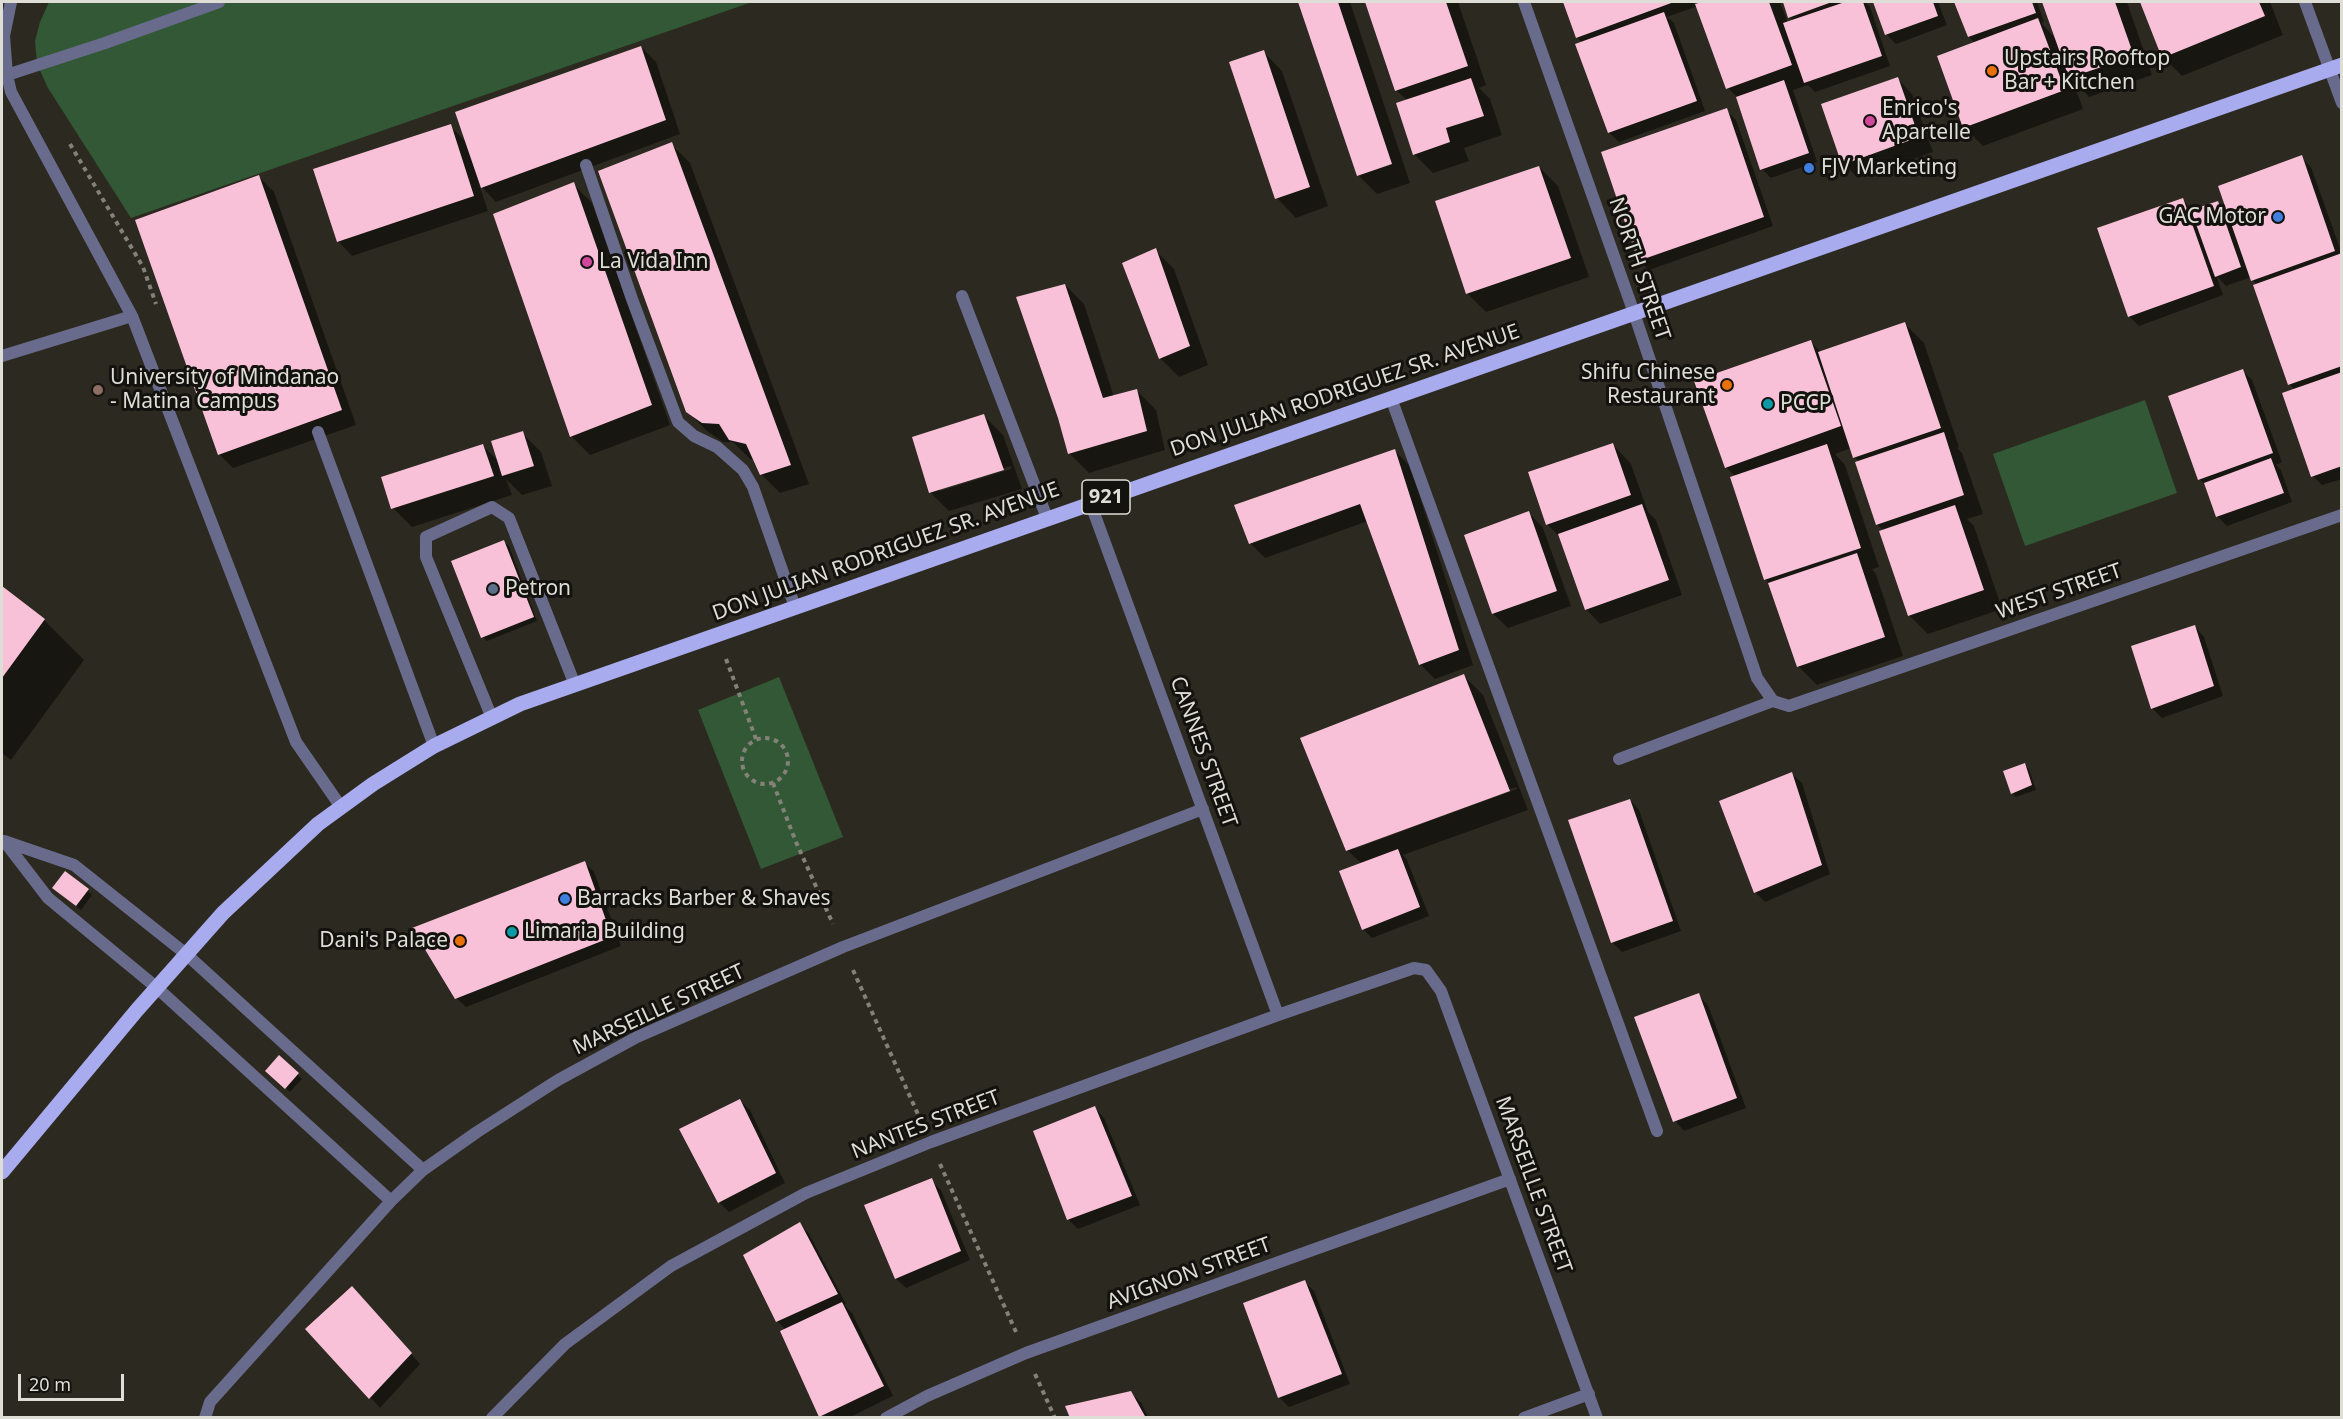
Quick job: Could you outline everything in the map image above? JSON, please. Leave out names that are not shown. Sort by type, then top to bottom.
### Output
[{"type":"main road","name":"DON JULIAN RODRIGUEZ SR. AVENUE","points":[[2,1172],[156,987],[223,913],[318,824],[434,746],[520,704],[1090,502],[2336,67]]},
{"type":"street","points":[[11,2],[4,36],[7,75],[11,92],[132,316],[296,742],[341,807]]},
{"type":"street","points":[[7,75],[219,2]]},
{"type":"street","name":"NORTH STREET","points":[[1524,2],[1634,313],[1758,678],[1773,701]]},
{"type":"street","points":[[2305,2],[2336,67],[2342,103]]},
{"type":"street","points":[[586,165],[678,422],[694,436],[717,447],[743,470],[753,487],[795,607]]},
{"type":"street","points":[[962,296],[1047,518]]},
{"type":"street","points":[[2,356],[132,316]]},
{"type":"street","points":[[1391,398],[1657,1131]]},
{"type":"street","points":[[318,432],[434,746]]},
{"type":"street","name":"CANNES STREET","points":[[1090,502],[1278,1015]]},
{"type":"street","points":[[492,718],[426,557],[426,537],[492,507],[509,518],[575,685]]},
{"type":"street","name":"WEST STREET","points":[[1773,701],[1790,706],[2342,514]]},
{"type":"street","points":[[1619,759],[1773,701]]},
{"type":"street","name":"MARSEILLE STREET","points":[[205,1418],[210,1402],[391,1201],[423,1170],[558,1080],[637,1037],[843,947],[1203,809]]},
{"type":"street","points":[[3,840],[74,865],[186,954],[423,1170]]},
{"type":"street","points":[[3,840],[48,898],[156,987],[391,1201]]},
{"type":"street","name":"NANTES STREET","points":[[492,1418],[565,1344],[671,1266],[806,1193],[931,1142],[1403,970],[1414,968],[1426,970]]},
{"type":"street","name":"MARSEILLE STREET","points":[[1426,970],[1441,991],[1597,1418]]},
{"type":"street","name":"AVIGNON STREET","points":[[886,1418],[927,1396],[1026,1353],[1509,1179]]},
{"type":"street","points":[[1524,1418],[1588,1394]]},
{"type":"path","points":[[716,635],[756,739]]},
{"type":"path","points":[[765,737],[775,739],[787,753],[789,762],[787,771],[773,783],[764,785],[756,783],[748,777],[744,770],[744,752],[756,739],[765,737]]},
{"type":"path","points":[[773,783],[796,842]]},
{"type":"green space","points":[[49,2],[752,2],[131,218],[48,88],[37,64],[35,41]]},
{"type":"green space","points":[[2145,400],[2177,493],[2025,546],[1993,454]]},
{"type":"green space","points":[[779,677],[843,837],[761,869],[698,710]]},
{"type":"building","points":[[1298,2],[1338,2],[1392,164],[1357,176]]},
{"type":"building","points":[[1365,2],[1446,2],[1468,66],[1395,91]]},
{"type":"building","points":[[1563,2],[1674,2],[1576,38]]},
{"type":"building","points":[[1702,2],[1769,2],[1792,65],[1726,89],[1695,4]]},
{"type":"building","points":[[1783,2],[1832,2],[1788,18]]},
{"type":"building","points":[[1845,2],[1863,2],[1882,56],[1804,83],[1783,23]]},
{"type":"building","points":[[1873,2],[1933,2],[1938,16],[1885,35]]},
{"type":"building","points":[[1954,2],[2032,2],[2036,13],[1968,37]]},
{"type":"building","points":[[2042,2],[2115,2],[2134,56],[2069,78]]},
{"type":"building","points":[[2140,2],[2259,2],[2265,16],[2162,58]]},
{"type":"building","points":[[1664,12],[1697,101],[1608,133],[1575,44]]},
{"type":"building","points":[[2038,18],[2065,90],[1963,128],[1937,56]]},
{"type":"building","points":[[641,46],[666,120],[481,188],[455,112]]},
{"type":"building","points":[[1264,50],[1310,187],[1275,199],[1229,62]]},
{"type":"building","name":"Enrico's Apartelle","points":[[1898,77],[1919,137],[1842,165],[1821,104]]},
{"type":"building","points":[[1471,78],[1484,116],[1446,128],[1450,142],[1413,155],[1396,103]]},
{"type":"building","points":[[1784,80],[1809,153],[1760,170],[1736,97]]},
{"type":"building","points":[[1727,108],[1764,217],[1638,261],[1601,152]]},
{"type":"building","points":[[451,124],[474,196],[337,242],[313,169]]},
{"type":"building","points":[[672,142],[791,465],[760,475],[746,444],[729,440],[719,424],[702,423],[686,412],[598,171]]},
{"type":"building","points":[[2302,155],[2335,251],[2251,281],[2218,186]]},
{"type":"building","points":[[1539,166],[1571,258],[1466,294],[1435,201]]},
{"type":"building","points":[[259,175],[342,410],[218,455],[135,220]]},
{"type":"building","points":[[574,182],[652,405],[570,437],[493,214]]},
{"type":"building","points":[[2183,198],[2214,286],[2128,317],[2097,228]]},
{"type":"building","points":[[2218,201],[2241,267],[2215,277],[2191,210]]},
{"type":"building","points":[[1156,248],[1190,346],[1159,359],[1122,263]]},
{"type":"building","points":[[2342,253],[2342,366],[2288,385],[2253,285]]},
{"type":"building","points":[[1065,284],[1103,398],[1137,389],[1147,431],[1068,454],[1058,418],[1016,297]]},
{"type":"building","points":[[1905,322],[1941,428],[1853,458],[1818,352]]},
{"type":"building","name":"PCCP","points":[[1811,340],[1841,426],[1725,468],[1694,381]]},
{"type":"building","points":[[2243,369],[2273,453],[2198,480],[2168,396]]},
{"type":"building","points":[[2342,372],[2342,466],[2311,477],[2282,393]]},
{"type":"building","points":[[984,414],[1004,470],[929,493],[912,437]]},
{"type":"building","points":[[523,431],[534,466],[502,476],[491,441]]},
{"type":"building","points":[[1944,432],[1964,495],[1876,525],[1855,462]]},
{"type":"building","points":[[1613,443],[1631,495],[1546,525],[1528,472]]},
{"type":"building","points":[[483,444],[494,476],[391,509],[381,477]]},
{"type":"building","points":[[1827,444],[1861,548],[1764,580],[1730,477]]},
{"type":"building","points":[[1395,449],[1459,650],[1419,665],[1360,504],[1249,544],[1234,505]]},
{"type":"building","points":[[2271,458],[2284,493],[2216,517],[2204,483]]},
{"type":"building","points":[[1642,504],[1669,580],[1585,610],[1558,534]]},
{"type":"building","points":[[1955,505],[1984,590],[1908,616],[1879,531]]},
{"type":"building","points":[[1529,511],[1557,591],[1492,614],[1464,535]]},
{"type":"building","name":"Petron","points":[[504,540],[534,617],[481,638],[451,561]]},
{"type":"building","points":[[1857,553],[1885,637],[1797,667],[1768,583]]},
{"type":"building","points":[[2,586],[45,619],[2,678]]},
{"type":"building","points":[[2195,625],[2214,686],[2151,709],[2131,646]]},
{"type":"building","points":[[1464,674],[1510,791],[1346,851],[1300,738]]},
{"type":"building","points":[[2025,763],[2032,785],[2011,794],[2003,771]]},
{"type":"building","points":[[1792,772],[1822,865],[1754,893],[1719,801]]},
{"type":"building","points":[[1630,799],[1673,921],[1611,943],[1568,820]]},
{"type":"building","points":[[1398,849],[1420,907],[1362,930],[1339,871]]},
{"type":"building","name":"Limaria Building","points":[[585,861],[612,937],[455,999],[412,928]]},
{"type":"building","points":[[65,871],[89,889],[76,906],[52,888]]},
{"type":"building","points":[[1699,993],[1737,1098],[1673,1122],[1634,1017]]},
{"type":"building","points":[[279,1055],[299,1073],[285,1089],[265,1071]]},
{"type":"building","points":[[740,1099],[776,1173],[718,1203],[679,1129]]},
{"type":"building","points":[[1095,1106],[1132,1196],[1067,1220],[1033,1131]]},
{"type":"building","points":[[932,1178],[961,1251],[895,1279],[864,1205]]},
{"type":"building","points":[[800,1222],[838,1294],[776,1322],[743,1255]]},
{"type":"building","points":[[1305,1280],[1342,1374],[1278,1398],[1243,1303]]},
{"type":"building","points":[[352,1286],[412,1353],[369,1399],[305,1329]]},
{"type":"building","points":[[842,1302],[884,1386],[819,1417],[780,1331]]},
{"type":"building","points":[[1131,1391],[1146,1418],[1070,1418],[1065,1406]]},
{"type":"place","name":"Upstairs Rooftop Bar + Kitchen","points":[[1992,71]]},
{"type":"place","name":"Enrico's Apartelle","points":[[1870,121]]},
{"type":"place","name":"FJV Marketing","points":[[1809,168]]},
{"type":"place","name":"GAC Motor","points":[[2278,217]]},
{"type":"place","name":"La Vida Inn","points":[[587,262]]},
{"type":"place","name":"Shifu Chinese Restaurant","points":[[1727,385]]},
{"type":"place","name":"University of Mindanao - Matina Campus","points":[[98,390]]},
{"type":"place","name":"PCCP","points":[[1768,404]]},
{"type":"place","name":"Petron","points":[[493,589]]},
{"type":"place","name":"Barracks Barber & Shaves","points":[[565,899]]},
{"type":"place","name":"Limaria Building","points":[[512,932]]},
{"type":"place","name":"Dani's Palace","points":[[460,941]]}]
